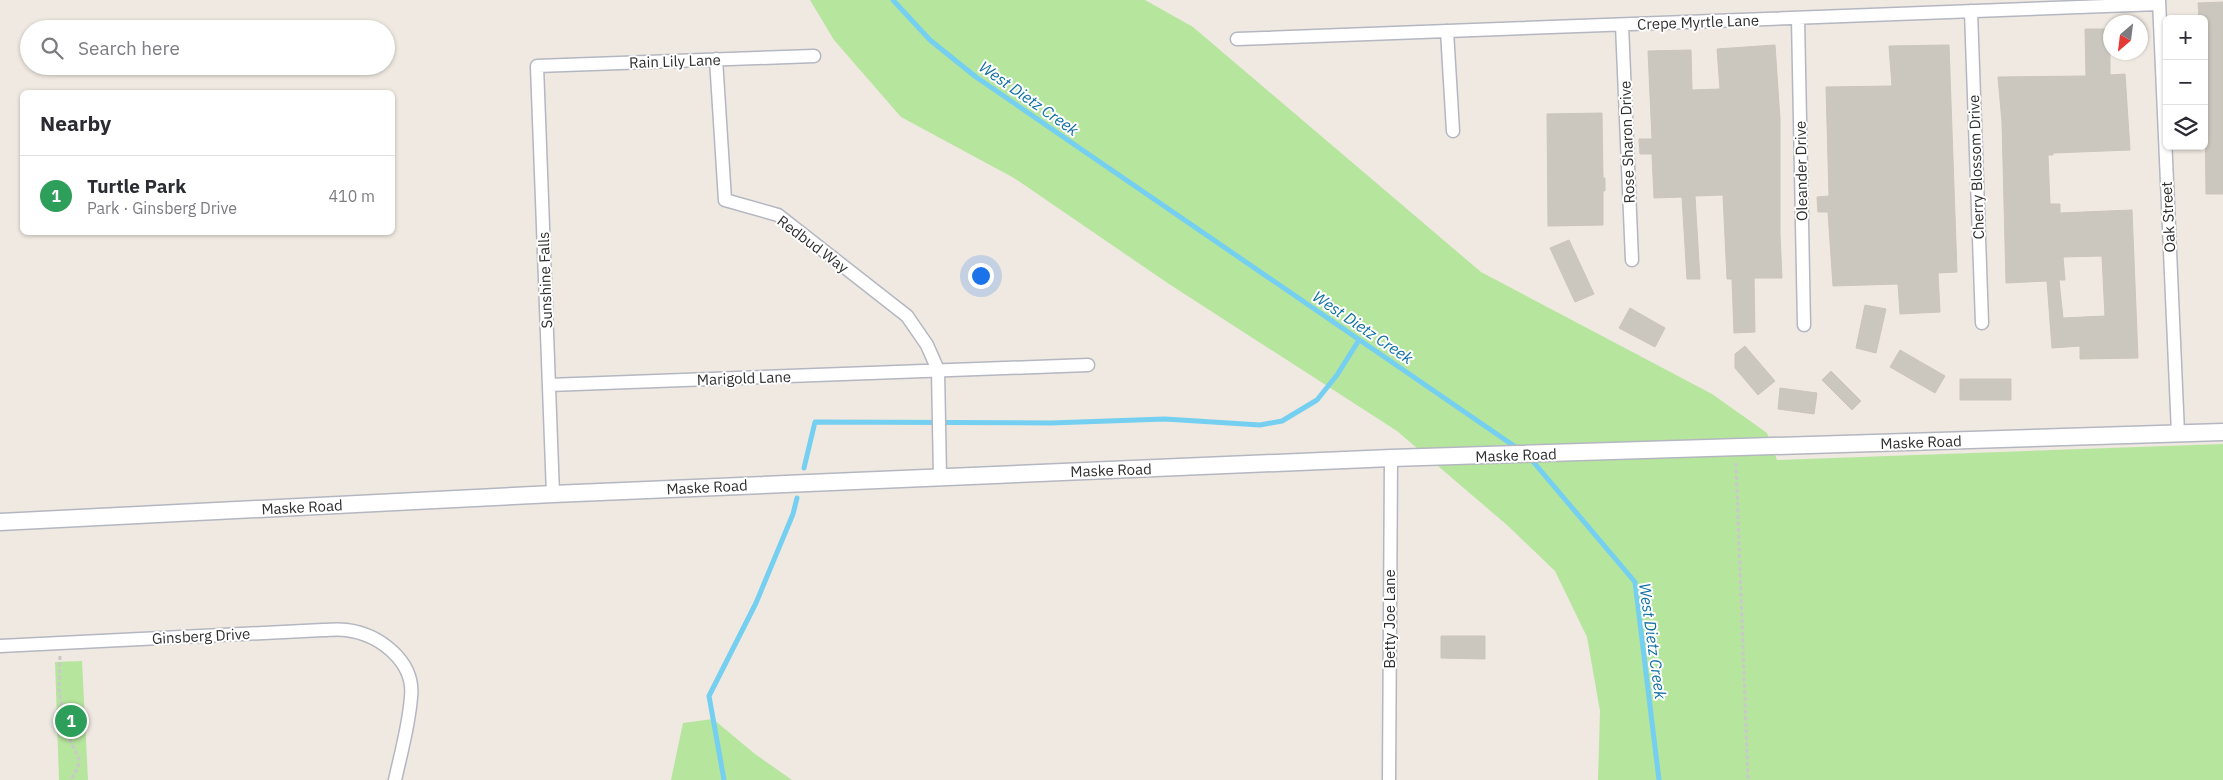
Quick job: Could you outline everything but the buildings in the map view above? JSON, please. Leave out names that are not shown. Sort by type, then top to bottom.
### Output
[{"type":"street","name":"Crepe Myrtle Lane","points":[[1237,39],[1798,18],[2159,2]]},
{"type":"street","name":"Oak Street","points":[[2159,2],[2178,434]]},
{"type":"street","name":"Cherry Blossom Drive","points":[[1971,11],[1982,323]]},
{"type":"street","name":"Oleander Drive","points":[[1798,18],[1804,325]]},
{"type":"street","name":"Rose Sharon Drive","points":[[1622,24],[1632,260]]},
{"type":"street","points":[[1447,31],[1453,131]]},
{"type":"street","name":"Rain Lily Lane","points":[[537,66],[814,56]]},
{"type":"street","name":"Redbud Way","points":[[716,59],[725,200],[778,215],[906,316],[927,345],[938,370]]},
{"type":"street","name":"Sunshine Falls","points":[[537,66],[553,494]]},
{"type":"street","name":"Marigold Lane","points":[[549,385],[1088,365]]},
{"type":"street","points":[[938,370],[940,477]]},
{"type":"street","name":"Maske Road","points":[[0,522],[553,494],[1391,458],[2223,432]]},
{"type":"street","name":"Betty Joe Lane","points":[[1389,780],[1391,458]]},
{"type":"street","name":"Ginsberg Drive","points":[[0,646],[347,630],[368,636],[382,642],[396,654],[404,664],[410,680],[412,696],[396,780]]},
{"type":"path","points":[[1736,447],[1748,780]]},
{"type":"path","points":[[60,643],[59,689],[66,731],[79,759],[72,780]]},
{"type":"green space","points":[[810,0],[1145,0],[1193,27],[1481,272],[1712,394],[1767,433],[1777,460],[2223,444],[2223,780],[1598,780],[1600,711],[1587,637],[1555,571],[1507,525],[1397,431],[1169,284],[1014,178],[901,117],[834,40]]},
{"type":"green space","points":[[82,661],[88,780],[59,780],[55,662]]},
{"type":"green space","points":[[713,719],[755,754],[792,780],[671,780],[683,723]]},
{"type":"waterway","name":"West Dietz Creek","points":[[893,0],[930,40],[976,77],[1520,450]]},
{"type":"waterway","points":[[804,468],[815,422],[1051,423],[1165,419],[1260,425],[1282,421],[1317,400],[1337,375],[1359,340]]},
{"type":"waterway","name":"West Dietz Creek","points":[[1530,458],[1635,582],[1659,780]]},
{"type":"waterway","points":[[724,780],[709,696],[756,603],[793,514],[797,498]]},
{"type":"place","name":"Turtle Park","points":[[71,721]]}]
